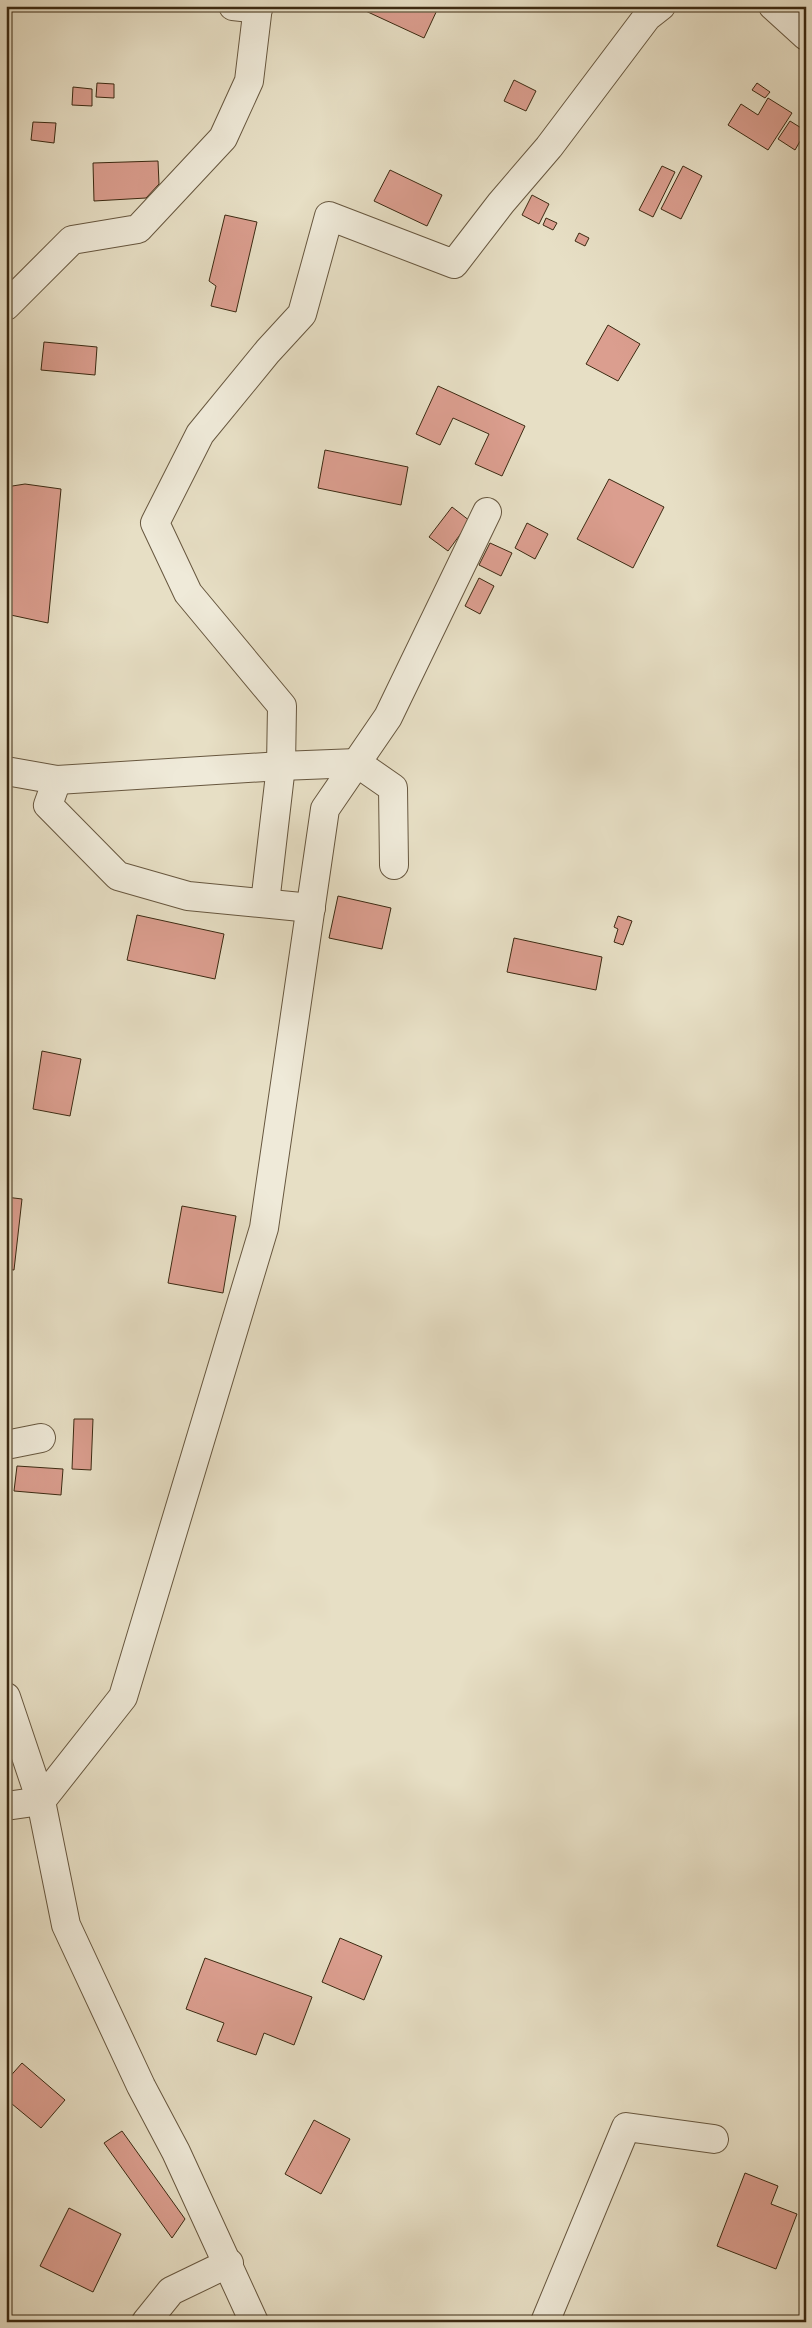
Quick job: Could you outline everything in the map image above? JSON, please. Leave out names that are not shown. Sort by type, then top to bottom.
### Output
[{"type":"street","points":[[265,903],[281,766],[282,706],[188,593],[155,523],[200,434],[268,351],[302,314],[329,216],[454,264],[501,203],[549,147],[647,17],[661,6]]},
{"type":"street","points":[[773,6],[806,36]]},
{"type":"street","points":[[6,306],[72,240],[138,229],[223,138],[249,81],[249,7]]},
{"type":"street","points":[[6,1806],[41,1801],[123,1697],[264,1228],[325,809],[388,717],[487,512]]},
{"type":"street","points":[[6,771],[57,780],[281,766],[357,764],[393,788],[394,866]]},
{"type":"street","points":[[57,780],[48,805],[118,876],[188,896],[311,908]]},
{"type":"street","points":[[6,1446],[41,1438]]},
{"type":"street","points":[[6,1698],[41,1801],[66,1925],[229,2263],[254,2322]]},
{"type":"street","points":[[545,2322],[626,2127],[714,2139]]},
{"type":"street","points":[[146,2322],[171,2291],[229,2263]]},
{"type":"building","points":[[433,6],[438,8],[424,38],[357,7]]},
{"type":"building","points":[[514,80],[536,91],[526,111],[504,101]]},
{"type":"building","points":[[97,83],[114,84],[114,98],[96,97]]},
{"type":"building","points":[[757,83],[770,92],[765,98],[752,90]]},
{"type":"building","points":[[73,87],[92,89],[92,106],[72,105]]},
{"type":"building","points":[[768,98],[792,113],[768,150],[728,125],[741,104],[758,115]]},
{"type":"building","points":[[790,121],[806,131],[795,150],[778,139]]},
{"type":"building","points":[[33,122],[56,123],[54,143],[31,140]]},
{"type":"building","points":[[158,161],[159,184],[146,198],[94,201],[93,163]]},
{"type":"building","points":[[662,166],[675,172],[653,217],[639,210]]},
{"type":"building","points":[[683,166],[702,176],[681,219],[661,209]]},
{"type":"building","points":[[390,170],[442,195],[427,226],[374,201]]},
{"type":"building","points":[[532,195],[549,204],[539,224],[522,215]]},
{"type":"building","points":[[225,215],[257,222],[236,312],[211,306],[216,286],[209,281]]},
{"type":"building","points":[[546,218],[557,223],[553,230],[543,225]]},
{"type":"building","points":[[579,233],[589,238],[585,246],[575,241]]},
{"type":"building","points":[[608,325],[640,344],[618,381],[586,364]]},
{"type":"building","points":[[44,342],[97,347],[95,375],[41,370]]},
{"type":"building","points":[[438,386],[525,426],[502,476],[475,464],[489,434],[453,418],[440,445],[416,434]]},
{"type":"building","points":[[325,450],[408,467],[401,505],[318,488]]},
{"type":"building","points":[[609,479],[664,507],[633,568],[577,539]]},
{"type":"building","points":[[25,484],[61,489],[48,623],[6,614],[6,487]]},
{"type":"building","points":[[452,507],[470,521],[448,551],[429,537]]},
{"type":"building","points":[[527,523],[548,534],[535,559],[515,548]]},
{"type":"building","points":[[490,543],[512,553],[501,576],[479,565]]},
{"type":"building","points":[[479,578],[494,586],[480,614],[465,606]]},
{"type":"building","points":[[338,896],[391,908],[382,949],[329,938]]},
{"type":"building","points":[[137,915],[224,934],[215,979],[127,960]]},
{"type":"building","points":[[618,916],[632,921],[623,945],[614,942],[618,929],[614,927]]},
{"type":"building","points":[[514,938],[602,957],[596,990],[507,972]]},
{"type":"building","points":[[42,1051],[81,1059],[70,1116],[33,1109]]},
{"type":"building","points":[[6,1197],[22,1199],[14,1270],[6,1269]]},
{"type":"building","points":[[182,1206],[236,1216],[223,1293],[168,1283]]},
{"type":"building","points":[[74,1419],[93,1419],[91,1470],[72,1469]]},
{"type":"building","points":[[17,1466],[63,1469],[61,1495],[14,1491]]},
{"type":"building","points":[[340,1938],[382,1956],[364,2000],[322,1982]]},
{"type":"building","points":[[205,1958],[312,1997],[294,2045],[264,2033],[256,2055],[217,2041],[224,2023],[186,2009]]},
{"type":"building","points":[[22,2063],[65,2100],[41,2128],[6,2099],[6,2081]]},
{"type":"building","points":[[314,2120],[350,2139],[321,2194],[285,2174]]},
{"type":"building","points":[[122,2131],[185,2219],[172,2238],[104,2143]]},
{"type":"building","points":[[745,2173],[778,2186],[771,2204],[797,2214],[776,2269],[717,2246]]},
{"type":"building","points":[[69,2208],[121,2234],[93,2292],[40,2266]]}]
